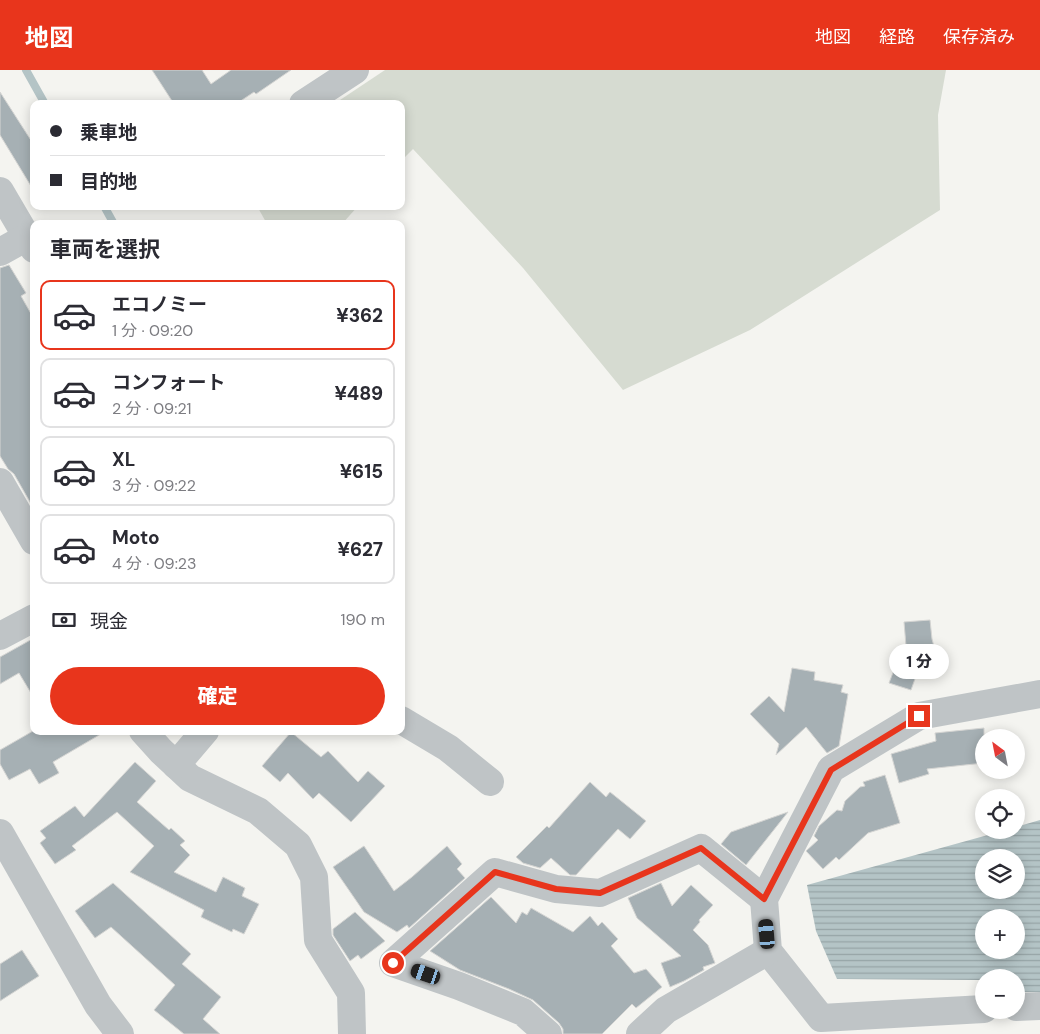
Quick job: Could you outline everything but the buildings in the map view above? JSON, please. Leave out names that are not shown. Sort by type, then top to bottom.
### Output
[{"type":"street","points":[[309,100],[356,70]]},
{"type":"street","points":[[0,190],[30,243],[0,252]]},
{"type":"street","points":[[0,482],[30,534]]},
{"type":"street","points":[[0,636],[30,620]]},
{"type":"street","points":[[975,1010],[823,1026],[768,951],[764,899],[831,770],[919,716],[1040,694]]},
{"type":"street","points":[[405,722],[448,748],[490,782]]},
{"type":"street","points":[[147,735],[190,778],[258,811],[298,845],[314,877],[318,940],[351,993],[352,1034]]},
{"type":"street","points":[[176,765],[202,735]]},
{"type":"street","points":[[0,833],[98,1005],[120,1034]]},
{"type":"street","points":[[548,1034],[523,1012],[393,963],[495,872],[556,889],[600,893],[701,848],[764,899]]},
{"type":"street","points":[[640,1034],[666,1010],[768,951]]},
{"type":"street","points":[[1025,1007],[1040,1006]]},
{"type":"shaded area","points":[[385,70],[946,70],[938,115],[940,210],[750,330],[623,390],[523,268],[413,149],[405,157],[405,100],[340,100]]},
{"type":"shaded area","points":[[259,210],[354,210],[346,220],[265,220]]},
{"type":"shaded area","points":[[1040,820],[1040,992],[1025,992],[1025,969],[975,969],[975,980],[837,979],[816,931],[807,885],[975,839],[1025,839],[1025,824]]},
{"type":"waterway","points":[[26,70],[43,100]]},
{"type":"waterway","points":[[106,210],[112,220]]},
{"type":"route","points":[[393,963],[495,872],[556,889],[600,893],[701,848],[764,899],[831,770],[919,716]]}]
